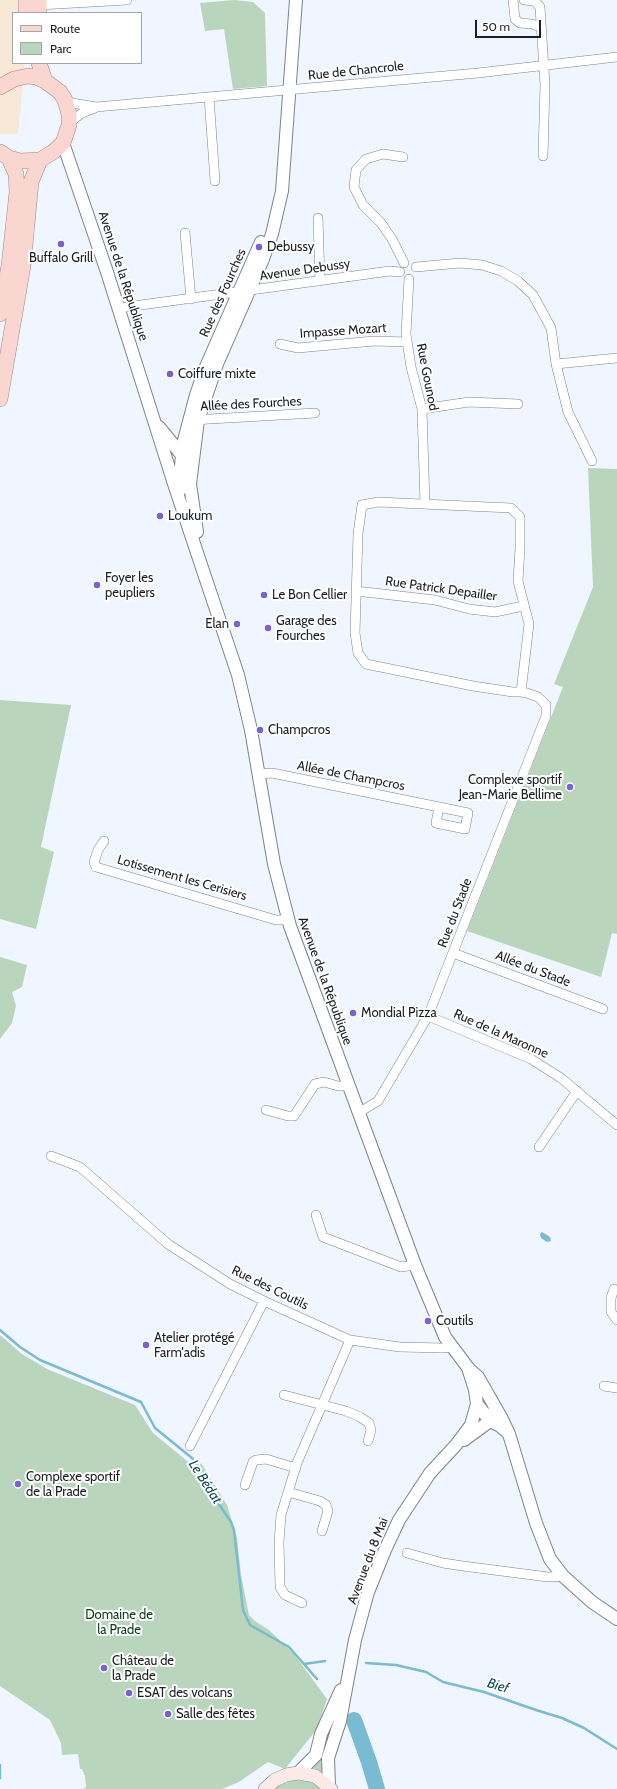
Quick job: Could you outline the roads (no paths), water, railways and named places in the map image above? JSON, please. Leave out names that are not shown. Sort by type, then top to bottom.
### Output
[{"type":"main road","points":[[27,12],[36,5]]},
{"type":"main road","points":[[14,79],[19,71],[21,64]]},
{"type":"main road","points":[[39,64],[45,81]]},
{"type":"main road","points":[[0,87],[14,79],[28,76],[45,81],[60,92],[66,102],[70,114],[63,143],[54,152],[40,160],[20,161],[4,155]]},
{"type":"main road","points":[[0,314],[9,266],[17,192],[16,174],[4,155]]},
{"type":"main road","points":[[0,399],[23,266],[31,182],[40,160]]},
{"type":"main road","points":[[264,1789],[275,1780],[286,1775],[298,1773],[315,1776],[330,1787]]},
{"type":"street","points":[[36,5],[127,0]]},
{"type":"street","points":[[286,91],[288,0]]},
{"type":"street","points":[[286,91],[296,0]]},
{"type":"street","points":[[514,0],[515,19],[520,23],[532,24],[541,27]]},
{"type":"street","points":[[524,0],[535,1],[540,6],[545,66],[543,156]]},
{"type":"street","name":"Rue de Chancrole","points":[[66,102],[96,107],[286,91],[545,66],[617,57]]},
{"type":"street","name":"Rue des Fourches","points":[[181,503],[180,477],[182,456],[193,420],[217,364],[245,291],[272,234],[282,191],[286,91]]},
{"type":"street","points":[[209,97],[215,182]]},
{"type":"street","name":"Rue de Chancrole","points":[[69,123],[82,113],[96,107]]},
{"type":"street","name":"Avenue de la République","points":[[63,143],[119,308],[238,675],[274,864],[288,920],[415,1265],[434,1314],[445,1337],[469,1369],[478,1377],[489,1393],[493,1404],[509,1434],[536,1523],[550,1559],[563,1576],[592,1602],[617,1619]]},
{"type":"street","points":[[403,157],[383,154],[366,159],[356,170],[354,187],[362,205],[380,223],[392,239],[404,263]]},
{"type":"street","points":[[318,218],[320,281]]},
{"type":"street","points":[[185,233],[192,299]]},
{"type":"street","points":[[416,267],[415,274],[409,279],[404,278],[400,272],[400,267],[404,263],[412,263],[416,267],[460,263],[482,265],[501,271],[518,281],[533,295],[551,328],[556,364],[568,412],[592,461]]},
{"type":"street","name":"Avenue Debussy","points":[[119,308],[390,271],[400,272]]},
{"type":"street","name":"Rue Gounod","points":[[409,279],[406,334],[422,409],[425,504]]},
{"type":"street","name":"Impasse Mozart","points":[[280,344],[298,348],[374,341],[407,342]]},
{"type":"street","points":[[556,364],[617,358]]},
{"type":"street","points":[[422,409],[469,402],[518,404]]},
{"type":"street","name":"Allée des Fourches","points":[[193,420],[315,413]]},
{"type":"street","points":[[154,419],[182,456],[192,466]]},
{"type":"street","name":"Rue des Fourches","points":[[192,466],[193,420]]},
{"type":"street","name":"Avenue de la République","points":[[192,466],[191,497],[209,584]]},
{"type":"street","points":[[378,502],[511,508],[520,517],[518,581],[523,606],[529,624],[521,692],[473,686],[366,664],[358,654],[355,632],[356,591],[358,534],[362,505],[378,502]]},
{"type":"street","name":"Rue Patrick Depailler","points":[[356,591],[435,600],[469,609],[495,612],[523,606]]},
{"type":"street","name":"Rue du Stade","points":[[358,1113],[378,1102],[428,1016],[546,716],[546,705],[538,696],[521,692]]},
{"type":"street","name":"Allée de Champcros","points":[[258,774],[272,773],[439,807]]},
{"type":"street","name":"Lotissement les Cerisiers","points":[[104,841],[98,850],[94,862],[96,867],[276,920],[288,920]]},
{"type":"street","name":"Allée du Stade","points":[[453,952],[602,1009]]},
{"type":"street","name":"Rue de la Maronne","points":[[428,1016],[531,1059],[561,1078],[617,1125]]},
{"type":"street","points":[[266,1110],[288,1116],[294,1116],[315,1084],[324,1082],[338,1086],[348,1086]]},
{"type":"street","points":[[539,1147],[577,1091]]},
{"type":"street","name":"Rue des Coutils","points":[[51,1156],[80,1167],[168,1244],[230,1284],[264,1301],[350,1340],[400,1347],[452,1347]]},
{"type":"street","points":[[316,1215],[323,1237],[401,1267],[415,1265]]},
{"type":"street","points":[[614,1289],[611,1298],[611,1312],[617,1320]]},
{"type":"street","points":[[190,1446],[264,1301]]},
{"type":"street","points":[[302,1603],[285,1594],[280,1587],[279,1542],[281,1515],[296,1468],[321,1405],[350,1340]]},
{"type":"street","name":"Avenue de la République","points":[[469,1369],[477,1404],[490,1421],[500,1426],[509,1434]]},
{"type":"street","points":[[604,1386],[617,1388]]},
{"type":"street","points":[[284,1395],[346,1411],[369,1423],[371,1430],[368,1441]]},
{"type":"street","name":"Avenue du 8 Mai","points":[[330,1787],[328,1758],[340,1721],[352,1658],[368,1592],[399,1520],[430,1474],[456,1445],[471,1425],[477,1404]]},
{"type":"street","points":[[490,1421],[493,1404]]},
{"type":"street","name":"Avenue du 8 Mai","points":[[456,1445],[490,1421]]},
{"type":"street","points":[[245,1485],[253,1462],[256,1460],[266,1459],[296,1468]]},
{"type":"street","points":[[288,1492],[326,1505],[328,1511],[322,1531]]},
{"type":"street","points":[[407,1553],[462,1566],[548,1578],[563,1576]]},
{"type":"street","name":"Avenue du 8 Mai","points":[[298,1773],[311,1761],[317,1751],[321,1734],[341,1691],[352,1658]]},
{"type":"water","points":[[542,1232],[550,1237],[551,1241],[547,1242],[541,1238],[540,1234]]},
{"type":"waterway","name":"Le Bédat","points":[[0,1330],[20,1347],[40,1360],[141,1402],[155,1428],[192,1458],[207,1481],[213,1495],[231,1522],[234,1530],[243,1610],[250,1625],[289,1647],[317,1679]]},
{"type":"waterway","name":"Bief","points":[[304,1664],[325,1661]]},
{"type":"waterway","name":"Bief","points":[[366,1663],[396,1665],[426,1672],[443,1682],[484,1692],[562,1718],[584,1728],[617,1749]]},
{"type":"waterway","name":"Le Bédat","points":[[354,1720],[377,1789]]},
{"type":"waterway","points":[[0,1765],[0,1778]]},
{"type":"place","name":"Buffalo Grill","points":[[61,244]]},
{"type":"place","name":"Debussy","points":[[259,247]]},
{"type":"place","name":"Coiffure mixte","points":[[170,374]]},
{"type":"place","name":"Loukum","points":[[160,516]]},
{"type":"place","name":"Foyer les peupliers","points":[[97,585]]},
{"type":"place","name":"Le Bon Cellier","points":[[264,595]]},
{"type":"place","name":"Elan","points":[[237,624]]},
{"type":"place","name":"Garage des Fourches","points":[[268,628]]},
{"type":"place","name":"Champcros","points":[[260,730]]},
{"type":"place","name":"Complexe sportif Jean-Marie Bellime","points":[[570,787]]},
{"type":"place","name":"Mondial Pizza","points":[[353,1013]]},
{"type":"place","name":"Coutils","points":[[428,1321]]},
{"type":"place","name":"Atelier protégé Farm'adis","points":[[146,1345]]},
{"type":"place","name":"Complexe sportif de la Prade","points":[[18,1484]]},
{"type":"place","name":"Château de la Prade","points":[[104,1668]]},
{"type":"place","name":"ESAT des volcans","points":[[129,1693]]},
{"type":"place","name":"Salle des fêtes","points":[[168,1714]]},
{"type":"park label","name":"Domaine de la Prade","points":[[119,1622]]}]
